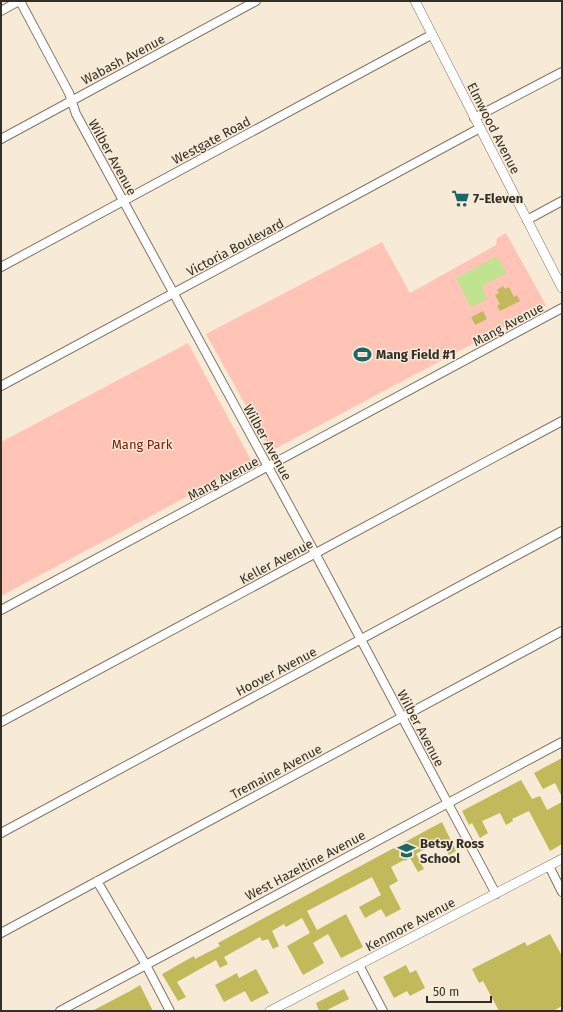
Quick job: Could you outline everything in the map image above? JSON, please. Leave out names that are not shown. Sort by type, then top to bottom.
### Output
[{"type":"street","points":[[1,11],[20,1]]},
{"type":"street","name":"Wilber Avenue","points":[[20,1],[69,93],[76,114],[315,553],[496,894]]},
{"type":"street","name":"Wabash Avenue","points":[[1,138],[256,1]]},
{"type":"street","name":"Elmwood Avenue","points":[[415,1],[562,288]]},
{"type":"street","name":"Westgate Road","points":[[1,266],[432,35]]},
{"type":"street","points":[[474,118],[562,72]]},
{"type":"street","name":"Victoria Boulevard","points":[[1,386],[480,128]]},
{"type":"street","points":[[527,220],[562,201]]},
{"type":"street","name":"Mang Avenue","points":[[1,610],[562,308]]},
{"type":"street","name":"Keller Avenue","points":[[1,722],[562,421]]},
{"type":"street","name":"Hoover Avenue","points":[[1,833],[562,531]]},
{"type":"street","name":"Tremaine Avenue","points":[[1,933],[562,631]]},
{"type":"street","name":"West Hazeltine Avenue","points":[[60,1011],[562,742]]},
{"type":"street","name":"Kenmore Avenue","points":[[270,1011],[562,859]]},
{"type":"street","points":[[549,866],[562,892]]},
{"type":"street","points":[[97,881],[146,965],[170,1011]]},
{"type":"street","points":[[359,965],[383,1011]]},
{"type":"green space","points":[[506,233],[546,305],[271,451],[206,334],[382,242],[410,293],[496,245],[497,238]]},
{"type":"green space","name":"Mang Park","points":[[188,343],[252,462],[1,596],[1,442]]},
{"type":"shaded area","points":[[496,257],[506,272],[505,274],[482,286],[487,299],[472,307],[470,306],[456,278]]},
{"type":"building","points":[[503,286],[505,289],[509,287],[514,297],[517,295],[520,301],[500,311],[497,306],[500,304],[495,295],[499,293],[497,290]]},
{"type":"building","points":[[483,311],[487,319],[475,325],[471,317]]},
{"type":"building","points":[[562,758],[562,797],[555,783],[543,789],[534,773]]},
{"type":"building","points":[[521,780],[532,799],[540,796],[547,810],[562,802],[562,844],[550,851],[529,811],[512,819],[513,821],[506,825],[500,813],[482,821],[488,833],[480,838],[472,823],[469,825],[462,811]]},
{"type":"building","points":[[442,822],[456,851],[449,855],[440,840],[416,854],[424,869],[418,872],[410,858],[391,867],[398,881],[389,886],[401,909],[386,917],[381,909],[365,918],[359,907],[381,895],[372,877],[307,911],[317,930],[346,914],[363,947],[341,958],[328,934],[313,943],[324,963],[303,975],[287,946],[310,933],[302,918],[286,927],[284,924],[272,931],[279,946],[273,949],[268,939],[262,941],[260,937],[224,957],[228,964],[220,968],[216,960],[177,982],[186,997],[178,1001],[162,974],[194,956],[195,959],[220,946],[218,943]]},
{"type":"building","points":[[550,934],[562,956],[562,1006],[553,1011],[499,1011],[483,981],[479,983],[472,969],[525,942],[527,946]]},
{"type":"building","points":[[406,965],[410,973],[416,970],[425,988],[410,996],[407,991],[394,998],[383,977]]},
{"type":"building","points":[[256,969],[269,993],[251,1002],[245,991],[224,1002],[215,985],[237,973],[239,978]]},
{"type":"building","points":[[140,985],[153,1011],[92,1011],[132,990]]},
{"type":"building","points":[[344,989],[349,999],[325,1011],[319,1011],[316,1003]]},
{"type":"place","name":"7-Eleven","points":[[460,198]]},
{"type":"place","name":"Mang Field #1","points":[[363,354]]},
{"type":"place","name":"Betsy Ross School","points":[[407,850]]}]
